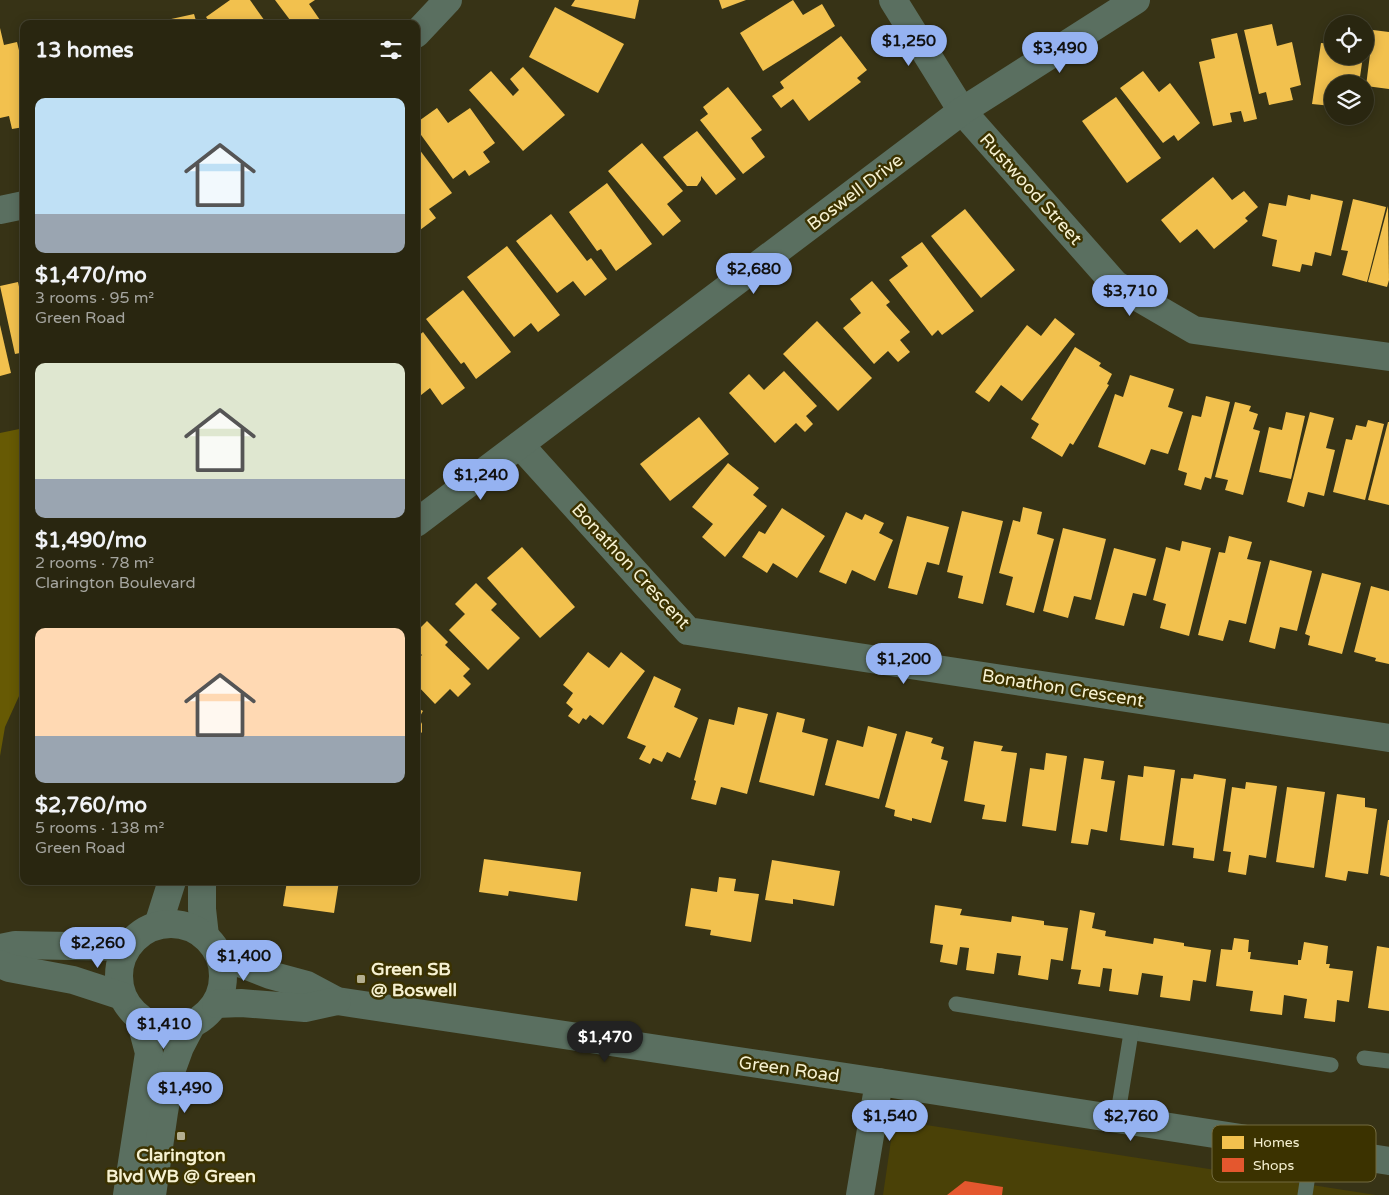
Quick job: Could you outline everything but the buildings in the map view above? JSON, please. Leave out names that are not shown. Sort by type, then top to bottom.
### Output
[{"type":"street","points":[[420,30],[448,0]]},
{"type":"street","name":"Rustwood Street","points":[[893,0],[962,111],[1115,284],[1194,330],[1389,357]]},
{"type":"street","name":"Boswell Drive","points":[[420,520],[962,111],[1136,0]]},
{"type":"street","points":[[0,210],[20,206]]},
{"type":"street","name":"Bonathon Crescent","points":[[520,446],[688,631],[1389,738]]},
{"type":"street","points":[[158,925],[171,885]]},
{"type":"street","points":[[202,885],[202,909],[212,945],[223,970],[223,985],[216,1004],[201,1019],[192,1024],[166,1029],[152,1026],[140,1019],[130,1009],[122,996],[119,984],[119,971],[127,947],[141,934],[158,925],[171,923],[195,929],[212,945]]},
{"type":"street","points":[[0,948],[15,945],[127,947]]},
{"type":"street","name":"Green Road","points":[[212,945],[263,972],[307,985],[337,1001],[1212,1134]]},
{"type":"street","points":[[0,964],[9,968],[73,980],[122,996]]},
{"type":"street","name":"Green Road","points":[[216,1004],[241,1003],[305,1008],[337,1001]]},
{"type":"street","points":[[127,1195],[149,1053],[140,1019]]},
{"type":"street","points":[[152,1195],[172,1069],[180,1047],[192,1024]]},
{"type":"street","points":[[860,1195],[879,1082]]},
{"type":"street","name":"Green Road","points":[[1376,1159],[1389,1161]]},
{"type":"lane","points":[[956,1004],[1331,1066]]},
{"type":"lane","points":[[1117,1119],[1131,1033]]},
{"type":"lane","points":[[1364,1058],[1389,1061]]},
{"type":"lane","points":[[1305,1195],[1307,1182]]},
{"type":"shaded area","points":[[20,429],[20,694],[5,727],[0,756],[0,433]]},
{"type":"shaded area","points":[[894,1120],[1212,1169],[1212,1182],[1292,1182],[1376,1195],[883,1195]]},
{"type":"place","name":"Green SB @ Boswell","points":[[361,979]]},
{"type":"place","name":"Clarington Blvd WB @ Green","points":[[181,1136]]}]
